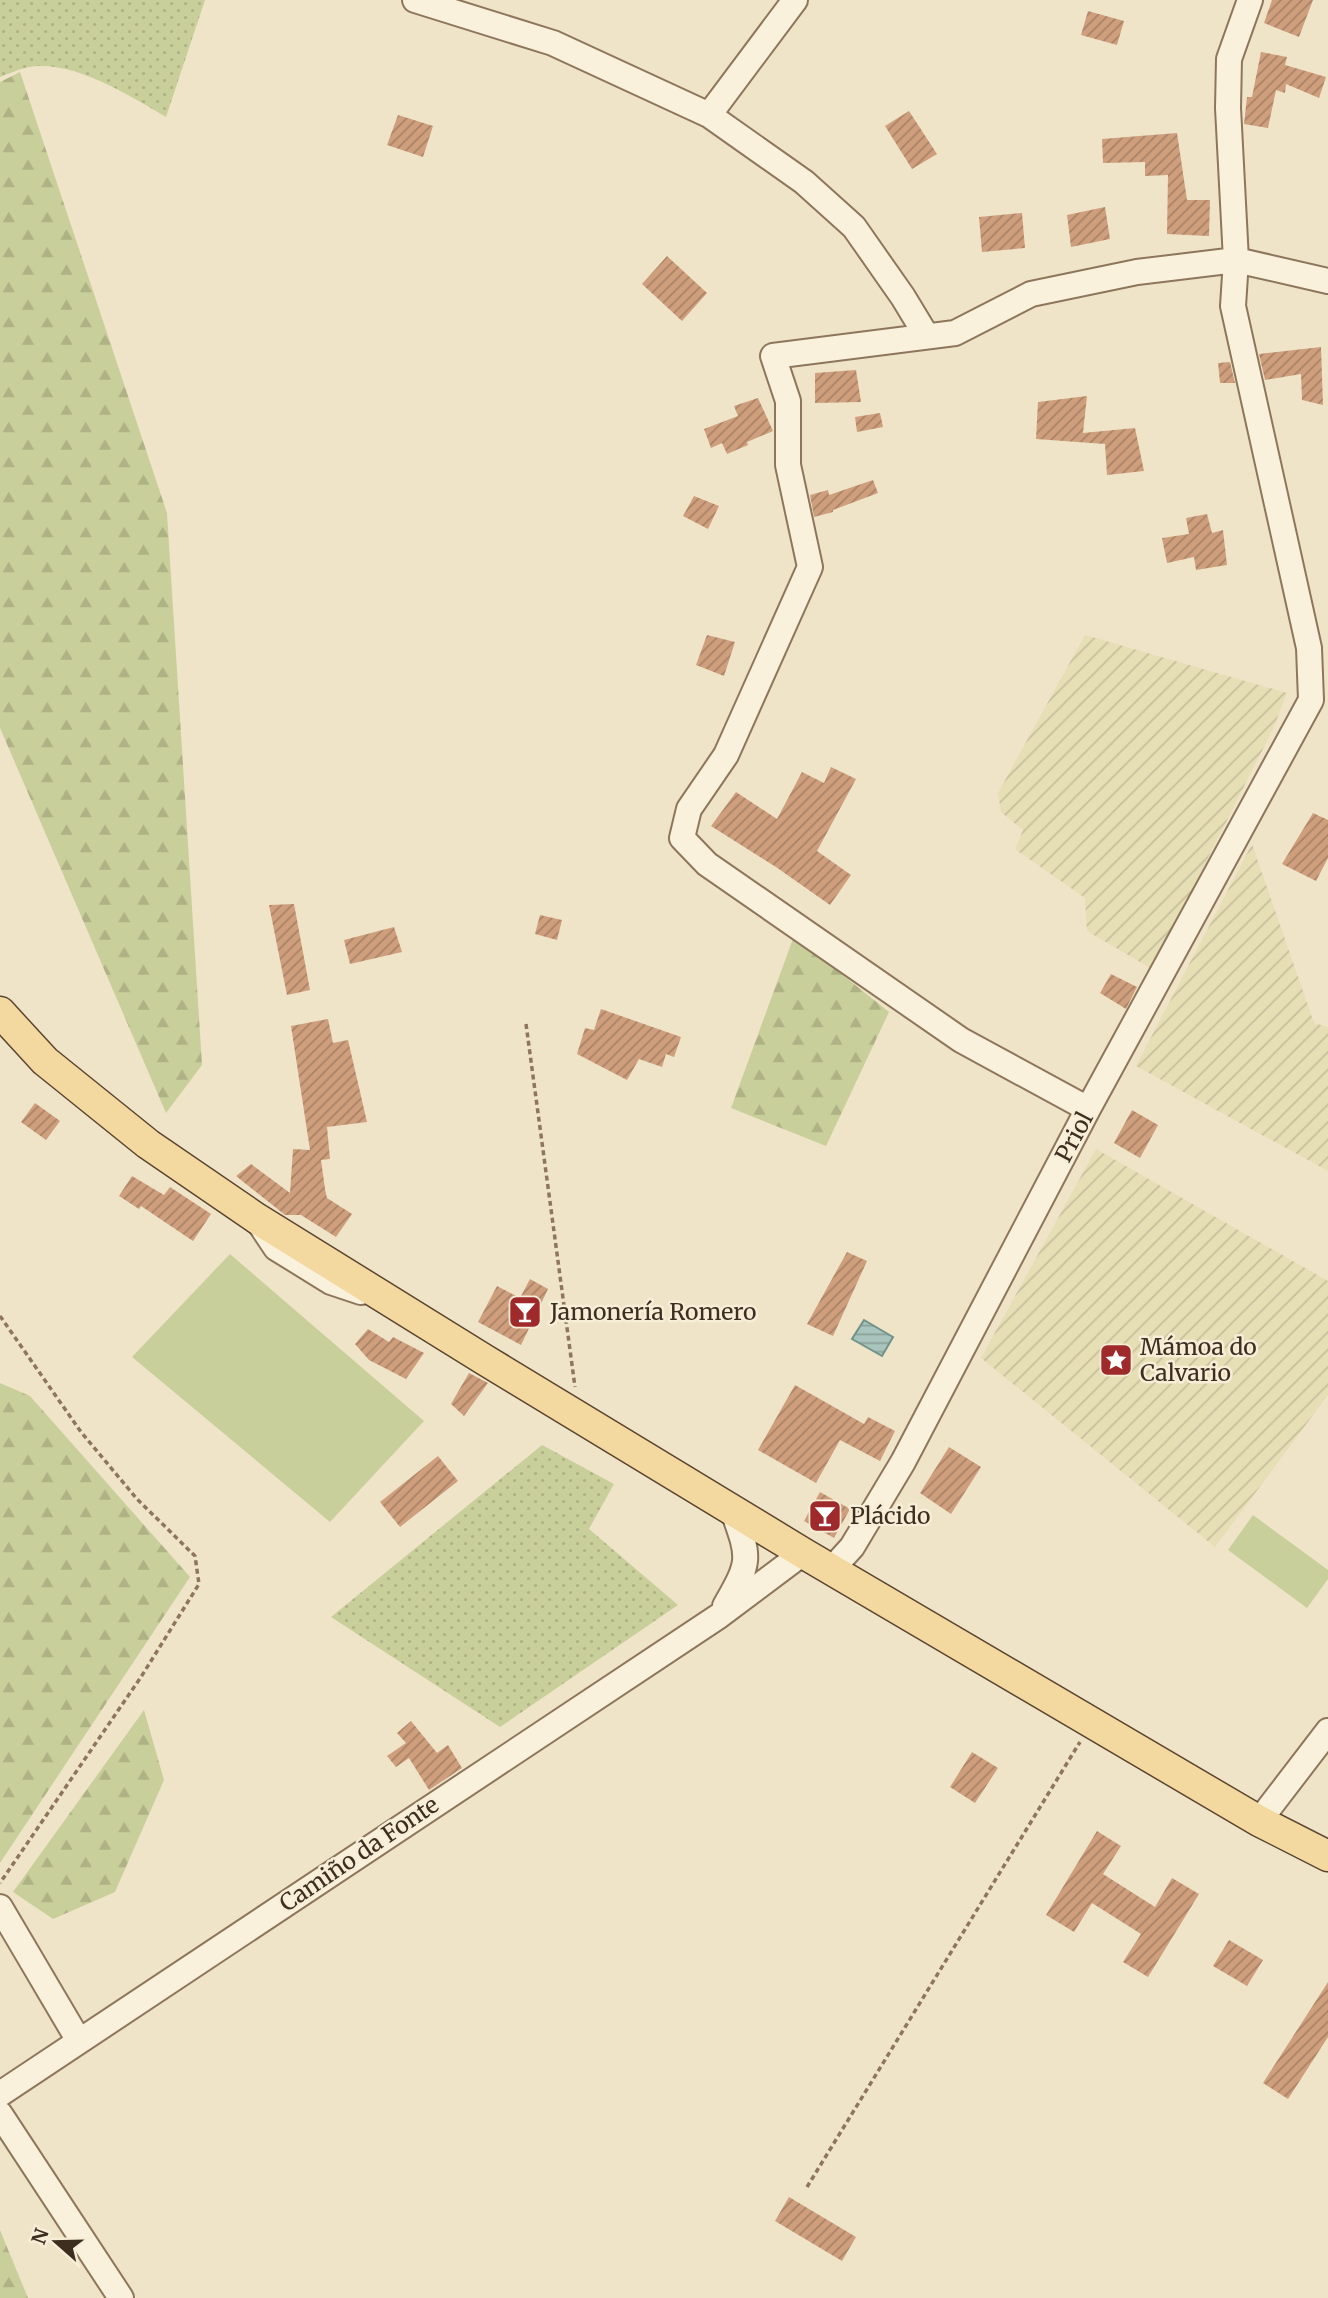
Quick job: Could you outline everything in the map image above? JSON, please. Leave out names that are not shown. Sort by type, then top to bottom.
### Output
[{"type":"main road","points":[[2,1022],[45,1061],[148,1144],[256,1217],[389,1301],[831,1570],[1259,1821],[1328,1856]]},
{"type":"street","points":[[415,0],[553,43],[709,115],[804,182],[854,227],[926,335]]},
{"type":"street","points":[[709,115],[795,0]]},
{"type":"street","points":[[1236,260],[1228,108],[1229,59],[1250,0]]},
{"type":"street","points":[[1088,1109],[961,1040],[707,863],[682,838],[690,809],[726,755],[810,567],[788,465],[788,401],[773,356],[955,333],[1031,295],[1137,272],[1236,260],[1328,281]]},
{"type":"street","name":"Priol","points":[[831,1570],[852,1547],[903,1462],[1088,1109],[1311,700],[1309,648],[1233,306],[1236,260]]},
{"type":"street","points":[[733,1511],[747,1552],[741,1578]]},
{"type":"street","points":[[719,1616],[760,1552],[793,1547]]},
{"type":"street","name":"Camiño da Fonte","points":[[0,2094],[719,1616],[793,1547]]},
{"type":"street","points":[[1259,1821],[1328,1731]]},
{"type":"street","points":[[0,1907],[79,2041]]},
{"type":"street","points":[[0,2114],[121,2298]]},
{"type":"path","points":[[526,1024],[579,1417]]},
{"type":"path","points":[[0,1315],[81,1432],[136,1499],[195,1556],[199,1584],[141,1677],[0,1883]]},
{"type":"path","points":[[807,2187],[1092,1723]]},
{"type":"shaded area","points":[[1085,635],[1287,693],[1273,729],[1152,969],[1087,931],[1085,898],[1015,849],[1023,830],[1001,812],[998,793]]},
{"type":"shaded area","points":[[1252,844],[1314,1023],[1328,1027],[1328,1171],[1136,1066]]},
{"type":"shaded area","points":[[1096,1149],[1328,1281],[1328,1395],[1215,1547],[981,1358]]},
{"type":"green space","points":[[0,0],[205,0],[166,117],[99,80],[61,68],[25,68],[0,77]]},
{"type":"green space","points":[[20,72],[167,513],[202,1065],[166,1113],[0,728],[0,82]]},
{"type":"green space","points":[[794,936],[889,1012],[826,1146],[731,1108]]},
{"type":"green space","points":[[230,1254],[424,1421],[330,1522],[132,1357]]},
{"type":"green space","points":[[0,1383],[30,1396],[190,1577],[0,1863]]},
{"type":"green space","points":[[542,1445],[614,1484],[589,1529],[678,1605],[500,1727],[331,1617]]},
{"type":"green space","points":[[1253,1515],[1328,1570],[1328,1579],[1307,1608],[1228,1550]]},
{"type":"green space","points":[[144,1710],[164,1780],[115,1892],[53,1919],[13,1892]]},
{"type":"green space","points":[[0,2230],[28,2298],[0,2298]]},
{"type":"water","points":[[864,1320],[893,1337],[882,1356],[852,1339]]},
{"type":"building","points":[[1272,0],[1313,0],[1299,37],[1264,23]]},
{"type":"building","points":[[1088,11],[1124,21],[1117,45],[1081,35]]},
{"type":"building","points":[[1261,52],[1287,57],[1285,65],[1326,77],[1319,98],[1286,84],[1285,93],[1276,90],[1268,128],[1244,124],[1247,97],[1252,97]]},
{"type":"building","points":[[909,111],[937,154],[912,169],[885,126]]},
{"type":"building","points":[[398,115],[433,126],[423,157],[387,145]]},
{"type":"building","points":[[1177,133],[1187,200],[1210,200],[1209,236],[1167,234],[1168,175],[1145,176],[1145,162],[1103,163],[1102,139]]},
{"type":"building","points":[[1105,207],[1110,239],[1071,247],[1067,215]]},
{"type":"building","points":[[1022,213],[1025,248],[982,252],[979,217]]},
{"type":"building","points":[[667,256],[707,293],[682,321],[642,284]]},
{"type":"building","points":[[1321,347],[1323,405],[1302,400],[1301,374],[1265,380],[1259,354]]},
{"type":"building","points":[[1230,362],[1235,383],[1220,383],[1218,363]]},
{"type":"building","points":[[856,370],[861,402],[815,403],[815,373]]},
{"type":"building","points":[[1087,396],[1083,433],[1135,428],[1144,471],[1107,475],[1105,444],[1036,439],[1038,402]]},
{"type":"building","points":[[758,398],[773,431],[727,454],[722,443],[711,448],[704,429],[738,416],[734,406]]},
{"type":"building","points":[[880,413],[883,427],[857,432],[855,417]]},
{"type":"building","points":[[873,480],[878,493],[814,517],[810,495],[828,490],[829,495]]},
{"type":"building","points":[[694,496],[719,506],[708,529],[683,516]]},
{"type":"building","points":[[1207,514],[1212,533],[1223,530],[1227,565],[1196,570],[1194,557],[1167,563],[1162,538],[1189,534],[1186,518]]},
{"type":"building","points":[[707,635],[735,642],[724,676],[696,665]]},
{"type":"building","points":[[831,767],[856,779],[817,851],[851,875],[830,905],[711,826],[736,792],[777,819],[802,772],[824,783]]},
{"type":"building","points":[[1313,813],[1328,820],[1328,858],[1316,881],[1282,864]]},
{"type":"building","points":[[294,904],[310,990],[287,995],[269,905]]},
{"type":"building","points":[[540,915],[562,920],[557,940],[535,934]]},
{"type":"building","points":[[394,927],[402,952],[350,964],[344,940]]},
{"type":"building","points":[[1111,974],[1137,987],[1126,1009],[1100,993]]},
{"type":"building","points":[[601,1009],[681,1037],[674,1057],[666,1054],[662,1067],[639,1059],[627,1080],[577,1054],[585,1028],[594,1030]]},
{"type":"building","points":[[328,1019],[333,1043],[348,1040],[367,1122],[327,1127],[330,1159],[321,1160],[327,1198],[352,1214],[336,1237],[301,1215],[285,1215],[236,1176],[251,1164],[290,1193],[293,1149],[310,1150],[291,1026]]},
{"type":"building","points":[[35,1103],[60,1121],[46,1140],[21,1122]]},
{"type":"building","points":[[1132,1110],[1158,1125],[1140,1158],[1114,1143]]},
{"type":"building","points":[[132,1176],[164,1195],[170,1187],[211,1214],[193,1241],[141,1206],[139,1209],[119,1196]]},
{"type":"building","points":[[847,1252],[867,1261],[833,1336],[807,1324]]},
{"type":"building","points":[[530,1279],[548,1289],[521,1345],[478,1322],[497,1286],[520,1298]]},
{"type":"building","points":[[368,1329],[389,1342],[393,1337],[424,1353],[406,1379],[369,1360],[355,1344]]},
{"type":"building","points":[[469,1373],[488,1383],[464,1416],[451,1404]]},
{"type":"building","points":[[795,1385],[864,1424],[868,1417],[895,1431],[880,1461],[840,1440],[816,1483],[758,1450]]},
{"type":"building","points":[[949,1447],[981,1467],[951,1514],[920,1493]]},
{"type":"building","points":[[438,1456],[458,1481],[400,1527],[380,1502]]},
{"type":"building","points":[[820,1492],[850,1509],[834,1538],[804,1521]]},
{"type":"building","points":[[411,1721],[437,1753],[448,1745],[462,1768],[429,1790],[409,1758],[396,1767],[387,1756],[406,1743],[397,1733]]},
{"type":"building","points":[[972,1752],[998,1768],[975,1803],[950,1787]]},
{"type":"building","points":[[1097,1831],[1121,1846],[1103,1874],[1155,1907],[1172,1878],[1199,1894],[1148,1977],[1123,1962],[1141,1934],[1092,1903],[1074,1932],[1046,1915]]},
{"type":"building","points":[[1229,1940],[1263,1960],[1247,1986],[1213,1966]]},
{"type":"building","points":[[1328,1982],[1328,2037],[1288,2099],[1263,2083]]},
{"type":"building","points":[[789,2197],[856,2237],[842,2261],[775,2221]]},
{"type":"place","name":"Jamonería Romero","points":[[525,1312]]},
{"type":"place","name":"Mámoa do Calvario","points":[[1116,1360]]},
{"type":"place","name":"Plácido","points":[[825,1516]]}]
